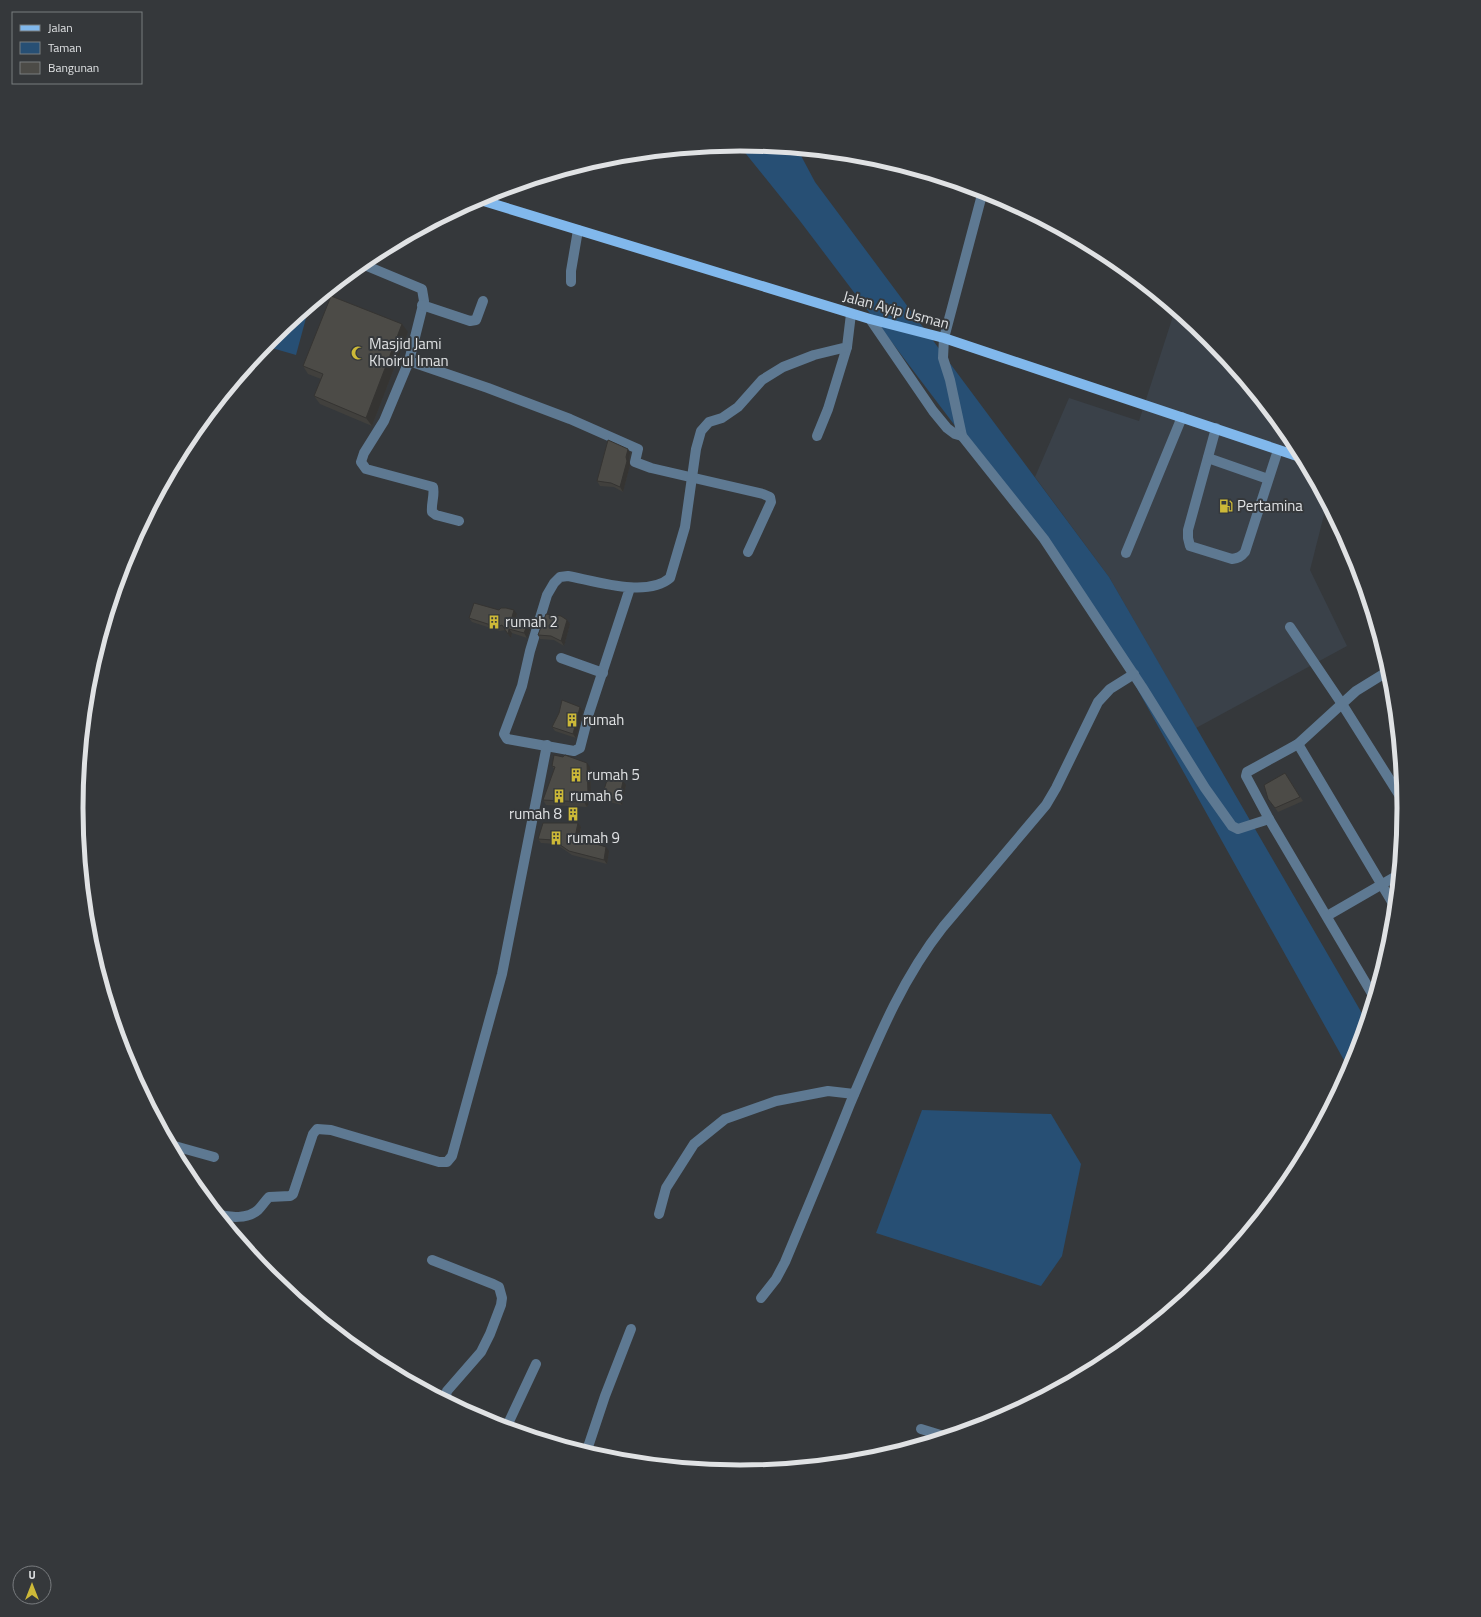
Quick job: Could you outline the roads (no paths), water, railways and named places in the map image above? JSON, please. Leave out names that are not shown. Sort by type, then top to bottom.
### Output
[{"type":"main road","name":"Jalan Ayip Usman","points":[[487,202],[851,314],[944,338],[1295,455]]},
{"type":"street","points":[[981,197],[944,338],[943,358],[950,380],[962,436],[1044,539],[1134,674],[1205,788],[1232,826],[1238,829],[1245,828],[1269,819]]},
{"type":"street","points":[[571,282],[571,271],[578,230]]},
{"type":"street","points":[[368,267],[422,289],[424,296],[409,361],[384,421],[364,453],[362,462],[366,469],[433,486],[434,492],[431,506],[432,512],[436,515],[459,521]]},
{"type":"street","points":[[422,306],[470,321],[476,320],[479,316],[483,301]]},
{"type":"street","points":[[818,436],[847,347],[851,314]]},
{"type":"street","points":[[870,319],[947,428],[955,434],[962,436]]},
{"type":"street","points":[[630,588],[589,713],[580,748],[574,751],[507,739],[504,734],[522,686],[530,651],[547,595],[554,583],[560,577],[568,576],[630,588],[660,584],[670,578],[685,527],[696,449],[701,430],[710,422],[722,418],[738,407],[762,380],[783,367],[814,355],[847,347]]},
{"type":"street","points":[[409,361],[488,388],[570,419],[638,448],[635,462],[770,497],[771,502],[748,552]]},
{"type":"street","points":[[1126,553],[1182,417]]},
{"type":"street","points":[[1216,428],[1188,530],[1190,546],[1232,559],[1242,556],[1245,552],[1278,450]]},
{"type":"street","points":[[1208,458],[1268,479]]},
{"type":"street","points":[[1290,627],[1342,704],[1398,792]]},
{"type":"street","points":[[561,658],[603,673]]},
{"type":"street","points":[[761,1298],[776,1279],[785,1262],[879,1034],[928,945],[1046,805],[1056,788],[1098,702],[1104,694],[1134,674]]},
{"type":"street","points":[[1372,993],[1269,819],[1246,776],[1247,772],[1298,744],[1356,691],[1384,674]]},
{"type":"street","points":[[1298,744],[1391,900]]},
{"type":"street","points":[[224,1216],[241,1216],[252,1214],[259,1210],[269,1197],[290,1196],[293,1194],[312,1134],[317,1130],[331,1130],[438,1162],[447,1162],[452,1156],[502,974],[547,745]]},
{"type":"street","points":[[1327,916],[1394,878]]},
{"type":"street","points":[[659,1214],[666,1188],[694,1144],[725,1119],[776,1101],[828,1091],[854,1094]]},
{"type":"street","points":[[177,1147],[214,1157]]},
{"type":"street","points":[[432,1260],[499,1287],[501,1291],[501,1305],[481,1352],[447,1391],[446,1396]]},
{"type":"street","points":[[588,1448],[604,1396],[631,1330]]},
{"type":"street","points":[[508,1423],[536,1364]]},
{"type":"street","points":[[921,1429],[940,1435]]},
{"type":"place","name":"Masjid Jami Khoirul Iman","points":[[358,353]]},
{"type":"place","name":"Pertamina","points":[[1226,506]]},
{"type":"place","name":"rumah 2","points":[[494,622]]},
{"type":"place","name":"rumah","points":[[572,720]]},
{"type":"place","name":"rumah 5","points":[[576,775]]},
{"type":"place","name":"rumah 6","points":[[559,796]]},
{"type":"place","name":"rumah 8","points":[[573,814]]},
{"type":"place","name":"rumah 9","points":[[556,838]]}]
